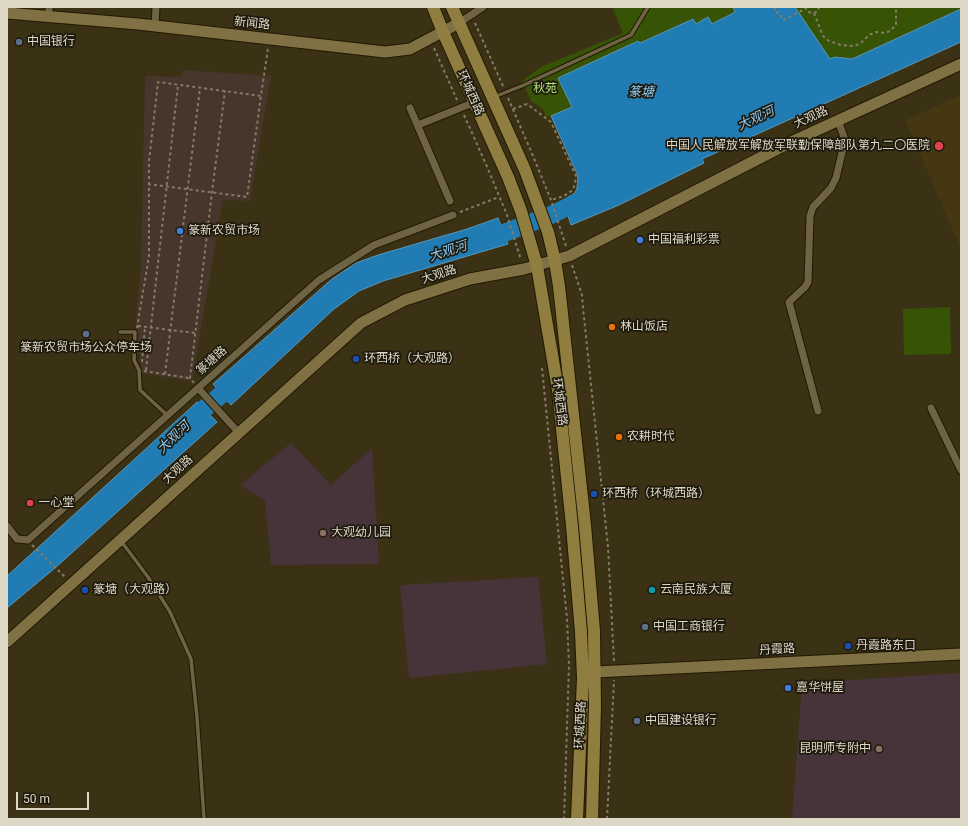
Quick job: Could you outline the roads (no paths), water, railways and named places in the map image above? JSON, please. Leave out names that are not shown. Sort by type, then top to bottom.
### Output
[{"type":"main road","name":"环城西路","points":[[432,7],[508,177],[530,237],[537,266],[558,390],[581,632],[583,678],[577,819]]},
{"type":"main road","name":"环城西路","points":[[452,7],[525,170],[548,232],[555,261],[560,294],[585,525],[594,631],[595,672],[592,819]]},
{"type":"main road","name":"新闻路","points":[[7,12],[49,12],[155,26],[386,52],[410,49],[459,23]]},
{"type":"main road","name":"大观路","points":[[7,642],[361,323],[405,300],[470,279],[537,266],[569,256],[789,143],[961,64]]},
{"type":"main road","name":"丹霞路","points":[[595,672],[961,654]]},
{"type":"street","points":[[155,26],[156,7]]},
{"type":"street","name":"新闻路","points":[[459,23],[482,7]]},
{"type":"street","points":[[418,126],[474,102]]},
{"type":"street","points":[[410,108],[450,200]]},
{"type":"street","points":[[818,411],[789,302],[805,288],[808,282],[810,216],[813,207],[831,188],[836,178],[845,140],[838,120]]},
{"type":"street","name":"篆塘路","points":[[7,526],[17,539],[28,540],[319,280],[374,245],[454,215]]},
{"type":"street","points":[[198,388],[239,433]]},
{"type":"street","points":[[931,408],[961,470]]},
{"type":"lane","points":[[492,98],[506,93],[631,35],[648,7]]},
{"type":"lane","points":[[120,332],[135,332],[134,360],[139,370],[140,390],[167,416]]},
{"type":"lane","points":[[120,540],[148,577],[170,612],[190,659],[197,717],[204,819]]},
{"type":"water","name":"篆塘","points":[[733,7],[795,7],[830,59],[835,57],[852,59],[961,9],[961,42],[702,159],[704,163],[619,205],[571,225],[563,200],[575,193],[578,176],[551,116],[572,107],[558,78],[638,41],[640,43],[693,19],[696,24],[708,17],[712,24],[735,12]]},
{"type":"water","points":[[498,218],[508,244],[383,281],[359,291],[334,309],[231,405],[213,384],[332,279],[356,263]]},
{"type":"water","points":[[197,402],[217,422],[55,568],[7,608],[7,576]]},
{"type":"waterway","name":"大观河","points":[[480,241],[551,215],[588,197]]},
{"type":"waterway","name":"大观河","points":[[187,425],[240,379]]},
{"type":"place","name":"中国银行","points":[[19,42]]},
{"type":"place","name":"中国人民解放军解放军联勤保障部队第九二〇医院","points":[[939,146]]},
{"type":"place","name":"篆新农贸市场","points":[[180,231]]},
{"type":"place","name":"中国福利彩票","points":[[640,240]]},
{"type":"place","name":"林山饭店","points":[[612,327]]},
{"type":"place","name":"篆新农贸市场公众停车场","points":[[86,334]]},
{"type":"place","name":"环西桥（大观路）","points":[[356,359]]},
{"type":"place","name":"农耕时代","points":[[619,437]]},
{"type":"place","name":"环西桥（环城西路）","points":[[594,494]]},
{"type":"place","name":"一心堂","points":[[30,503]]},
{"type":"place","name":"大观幼儿园","points":[[323,533]]},
{"type":"place","name":"篆塘（大观路）","points":[[85,590]]},
{"type":"place","name":"云南民族大厦","points":[[652,590]]},
{"type":"place","name":"中国工商银行","points":[[645,627]]},
{"type":"place","name":"丹霞路东口","points":[[848,646]]},
{"type":"place","name":"嘉华饼屋","points":[[788,688]]},
{"type":"place","name":"中国建设银行","points":[[637,721]]},
{"type":"place","name":"昆明师专附中","points":[[879,749]]},
{"type":"park label","name":"秋苑","points":[[545,89]]}]
